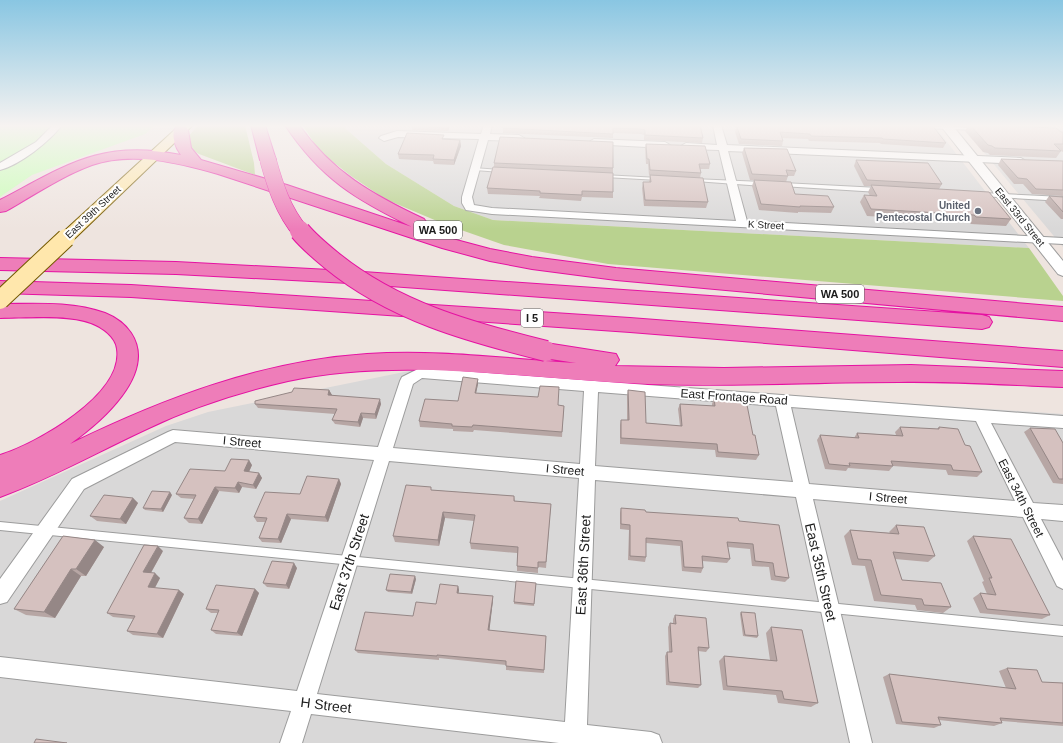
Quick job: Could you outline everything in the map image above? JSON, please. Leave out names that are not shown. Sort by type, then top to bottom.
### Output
[{"type":"highway","points":[[0,207],[54,176],[97,160]]},
{"type":"highway","points":[[179,160],[195,162],[300,195],[450,245],[496,257],[544,266],[616,274]]},
{"type":"highway","points":[[268,160],[275,185],[293,222],[305,237],[340,269],[367,287],[424,315],[461,329],[546,351],[656,364],[1063,379]]},
{"type":"highway","name":"WA 500","points":[[318,160],[338,178],[384,206],[418,223],[492,249],[548,262],[616,274],[1063,314]]},
{"type":"highway","name":"I 5","points":[[0,264],[176,268],[341,277],[1063,327]]},
{"type":"highway","name":"I 5","points":[[0,287],[131,291],[630,325],[1063,359]]},
{"type":"highway","points":[[0,311],[66,312],[99,318],[111,324],[123,336],[127,344],[129,354],[121,380],[111,395],[89,417],[66,435],[38,450],[8,464],[0,466]]},
{"type":"highway","points":[[0,486],[46,468],[141,421],[183,404],[244,383],[288,372],[344,363],[424,360],[612,374],[696,378],[911,373]]},
{"type":"main road","name":"East 39th Street","points":[[0,300],[149,160]]},
{"type":"street","points":[[0,166],[12,160]]},
{"type":"street","points":[[475,169],[478,160]]},
{"type":"street","points":[[726,160],[742,224]]},
{"type":"street","name":"East 33rd Street","points":[[974,160],[1063,271]]},
{"type":"street","points":[[1006,160],[1033,161]]},
{"type":"street","name":"K Street","points":[[475,169],[467,197],[467,204],[470,208],[492,211],[1063,241]]},
{"type":"street","name":"East Frontage Road","points":[[407,381],[420,373],[1063,422]]},
{"type":"street","name":"East 37th Street","points":[[291,743],[407,381]]},
{"type":"street","name":"East 36th Street","points":[[575,739],[591,386]]},
{"type":"street","name":"East 35th Street","points":[[782,400],[861,743]]},
{"type":"street","name":"East 34th Street","points":[[980,415],[1063,580]]},
{"type":"street","name":"I Street","points":[[46,530],[78,484],[173,436],[1063,513]]},
{"type":"street","points":[[0,595],[46,530]]},
{"type":"street","name":"H Street","points":[[0,667],[304,702],[575,739],[651,743]]},
{"type":"lane","points":[[475,169],[506,171]]},
{"type":"lane","points":[[599,176],[661,179]]},
{"type":"lane","points":[[692,180],[770,184]]},
{"type":"lane","points":[[778,185],[887,190]]},
{"type":"lane","points":[[980,195],[1063,199]]},
{"type":"lane","points":[[0,526],[1063,631]]},
{"type":"shaded area","points":[[381,160],[961,160],[1029,248],[493,220],[454,206]]},
{"type":"shaded area","points":[[990,160],[1063,160],[1063,247]]},
{"type":"shaded area","points":[[414,370],[1063,414],[1063,743],[0,743],[0,501],[166,426],[208,412]]},
{"type":"green space","points":[[0,160],[74,160],[32,175],[0,197]]},
{"type":"green space","points":[[214,160],[253,160],[255,175]]},
{"type":"green space","points":[[330,160],[381,160],[454,206],[493,220],[1029,248],[1063,296],[1063,301],[608,264],[504,245],[444,224],[385,199]]},
{"type":"building","points":[[495,160],[613,160],[613,168],[494,163]]},
{"type":"building","points":[[649,160],[709,160],[710,164],[699,164],[701,173],[650,170]]},
{"type":"building","points":[[748,160],[791,160],[796,171],[786,170],[788,176],[752,174]]},
{"type":"building","points":[[856,160],[928,163],[942,184],[867,180]]},
{"type":"building","points":[[1002,160],[1063,161],[1063,190],[1036,189],[1027,179],[1018,178]]},
{"type":"building","points":[[493,167],[613,173],[613,192],[582,191],[582,195],[487,188]]},
{"type":"building","points":[[650,175],[703,178],[708,202],[645,200],[643,182],[651,182]]},
{"type":"building","points":[[754,180],[791,182],[795,194],[828,196],[834,207],[800,207],[761,204]]},
{"type":"building","points":[[871,185],[989,192],[1011,219],[976,217],[974,215],[871,209],[864,195],[877,196]]},
{"type":"building","points":[[1049,196],[1063,197],[1063,212]]},
{"type":"building","points":[[463,377],[478,379],[475,393],[538,397],[540,386],[559,387],[558,405],[564,406],[562,432],[473,425],[472,427],[452,426],[452,424],[419,421],[425,399],[458,401]]},
{"type":"building","points":[[294,388],[329,390],[328,395],[380,399],[375,414],[361,413],[358,422],[332,420],[337,409],[255,404],[255,401],[292,392]]},
{"type":"building","points":[[628,390],[645,392],[646,423],[682,426],[680,404],[715,406],[714,398],[746,400],[753,435],[755,435],[759,455],[718,452],[717,444],[621,438],[621,420],[629,420]]},
{"type":"building","points":[[900,427],[939,429],[939,427],[958,429],[965,445],[970,446],[982,472],[953,470],[951,465],[891,461],[893,466],[849,463],[850,466],[829,464],[820,435],[859,438],[857,433],[903,436]]},
{"type":"building","points":[[1030,428],[1055,429],[1063,443],[1063,479],[1059,479]]},
{"type":"building","points":[[231,459],[249,460],[244,471],[259,473],[253,485],[238,482],[235,488],[215,487],[198,519],[184,518],[196,495],[176,494],[190,469],[225,471]]},
{"type":"building","points":[[307,476],[339,479],[325,517],[287,514],[278,539],[259,538],[267,518],[254,517],[265,492],[300,494]]},
{"type":"building","points":[[406,485],[431,487],[431,490],[514,496],[514,501],[551,504],[546,562],[538,562],[538,568],[517,566],[518,547],[470,543],[475,515],[443,512],[438,540],[393,536]]},
{"type":"building","points":[[152,491],[170,492],[161,509],[143,508]]},
{"type":"building","points":[[104,495],[133,498],[120,519],[90,516]]},
{"type":"building","points":[[621,508],[645,510],[646,512],[738,518],[739,521],[779,525],[789,578],[775,576],[773,563],[755,561],[753,544],[727,542],[730,559],[702,556],[703,568],[684,567],[682,541],[646,538],[646,557],[630,556],[630,525],[621,524]]},
{"type":"building","points":[[896,525],[924,527],[935,556],[893,552],[902,580],[941,583],[951,607],[924,605],[922,599],[881,595],[871,560],[858,559],[850,530],[899,534]]},
{"type":"building","points":[[63,536],[95,540],[76,569],[71,569],[44,612],[14,609]]},
{"type":"building","points":[[973,536],[1011,539],[1050,615],[987,609],[980,593],[996,595],[989,578],[992,578]]},
{"type":"building","points":[[144,545],[158,546],[143,572],[155,573],[148,587],[179,590],[157,634],[127,631],[135,616],[107,613]]},
{"type":"building","points":[[272,561],[294,563],[286,585],[263,583]]},
{"type":"building","points":[[390,574],[415,576],[411,592],[386,590]]},
{"type":"building","points":[[516,581],[536,583],[534,604],[514,602]]},
{"type":"building","points":[[440,584],[458,586],[457,593],[493,596],[488,630],[546,636],[544,670],[506,666],[506,661],[355,650],[365,612],[413,616],[416,602],[436,604]]},
{"type":"building","points":[[216,585],[255,589],[237,633],[211,630],[219,610],[206,609]]},
{"type":"building","points":[[741,612],[755,613],[758,636],[745,635]]},
{"type":"building","points":[[675,615],[706,618],[709,648],[698,647],[701,685],[669,682],[667,652],[672,652],[670,623],[676,624]]},
{"type":"building","points":[[771,627],[802,630],[818,703],[784,699],[782,691],[727,686],[724,656],[777,661]]},
{"type":"building","points":[[1007,668],[1037,670],[1042,682],[1063,683],[1063,723],[1000,718],[1002,723],[938,717],[941,725],[902,722],[889,674],[1016,689]]},
{"type":"building","points":[[36,739],[67,743],[34,743]]},
{"type":"place","name":"United Pentecostal Church","points":[[978,211]]}]
